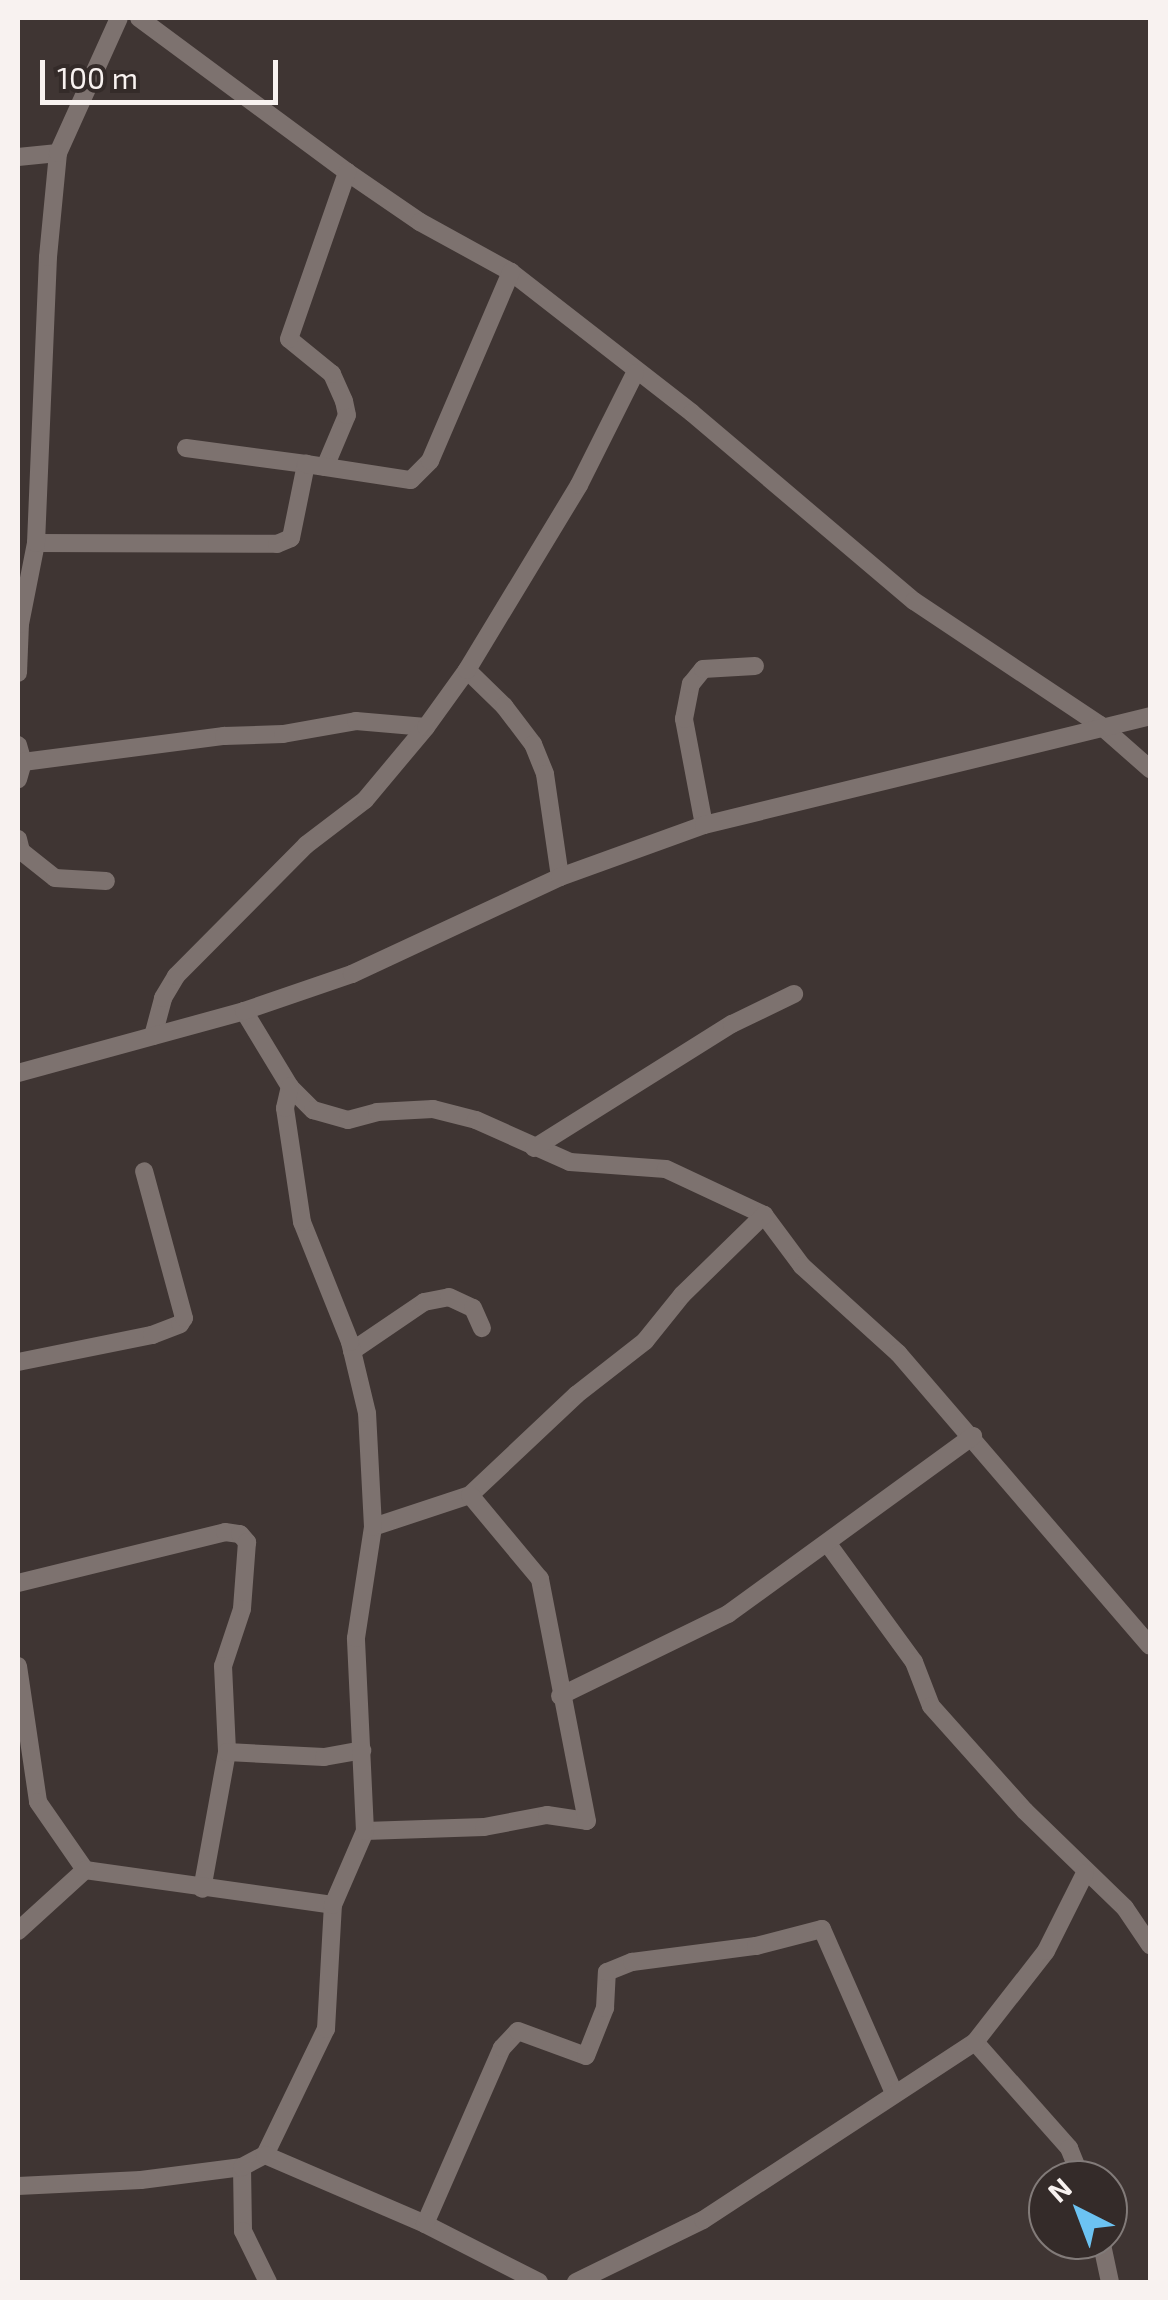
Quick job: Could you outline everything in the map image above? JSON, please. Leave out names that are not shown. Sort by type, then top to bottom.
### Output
[{"type":"street","points":[[18,672],[19,624],[36,543],[48,257],[58,154],[108,51],[118,18]]},
{"type":"street","points":[[139,18],[420,222],[511,272],[692,413],[914,601],[1100,725],[1150,769]]},
{"type":"street","points":[[18,157],[58,154]]},
{"type":"street","points":[[36,543],[277,544],[291,538],[315,466],[346,415],[332,374],[289,340],[347,172]]},
{"type":"street","points":[[186,448],[410,480],[422,473],[511,272]]},
{"type":"street","points":[[153,1036],[163,998],[176,976],[306,845],[365,800],[426,727],[467,670],[580,485],[635,372]]},
{"type":"street","points":[[704,825],[684,718],[690,684],[703,670],[755,666]]},
{"type":"street","points":[[467,670],[504,706],[533,744],[546,774],[560,877]]},
{"type":"street","points":[[18,1073],[244,1011],[352,974],[560,877],[704,825],[1100,725],[1150,716]]},
{"type":"street","points":[[19,762],[224,736],[283,734],[356,721],[426,727]]},
{"type":"street","points":[[18,839],[21,850],[55,878],[106,882]]},
{"type":"street","points":[[534,1148],[732,1024],[794,994]]},
{"type":"street","points":[[244,1011],[290,1088],[313,1110],[348,1120],[378,1112],[433,1109],[476,1120],[570,1162],[666,1169],[764,1215],[802,1266],[898,1353],[973,1436],[1150,1646]]},
{"type":"street","points":[[18,2186],[141,2180],[242,2167],[265,2155],[326,2029],[332,1905],[365,1830],[356,1638],[373,1527],[366,1413],[352,1351],[302,1222],[284,1108],[290,1088]]},
{"type":"street","points":[[18,1362],[152,1335],[180,1324],[184,1318],[144,1171]]},
{"type":"street","points":[[373,1527],[470,1495],[576,1395],[645,1341],[682,1295],[764,1215]]},
{"type":"street","points":[[352,1351],[424,1302],[449,1297],[473,1308],[482,1328]]},
{"type":"street","points":[[560,1696],[728,1614],[973,1436]]},
{"type":"street","points":[[365,1830],[484,1828],[547,1815],[588,1821],[560,1696],[554,1641],[540,1579],[470,1495]]},
{"type":"street","points":[[18,1583],[225,1532],[240,1534],[247,1542],[242,1609],[223,1666],[227,1752],[202,1889]]},
{"type":"street","points":[[828,1544],[914,1662],[931,1706],[1085,1873],[1125,1908],[1150,1945]]},
{"type":"street","points":[[18,1666],[38,1802],[85,1870],[332,1905]]},
{"type":"street","points":[[227,1752],[324,1757],[362,1750]]},
{"type":"street","points":[[18,1809],[38,1802]]},
{"type":"street","points":[[18,1930],[85,1870]]},
{"type":"street","points":[[576,2282],[703,2220],[975,2042],[1046,1950],[1085,1873]]},
{"type":"street","points":[[425,2224],[502,2048],[518,2031],[586,2056],[597,2037],[605,2008],[607,1972],[632,1962],[756,1946],[822,1930],[894,2093]]},
{"type":"street","points":[[975,2042],[1069,2148],[1074,2160]]},
{"type":"street","points":[[265,2155],[425,2224],[538,2282]]},
{"type":"street","points":[[242,2167],[243,2231],[268,2282]]}]
